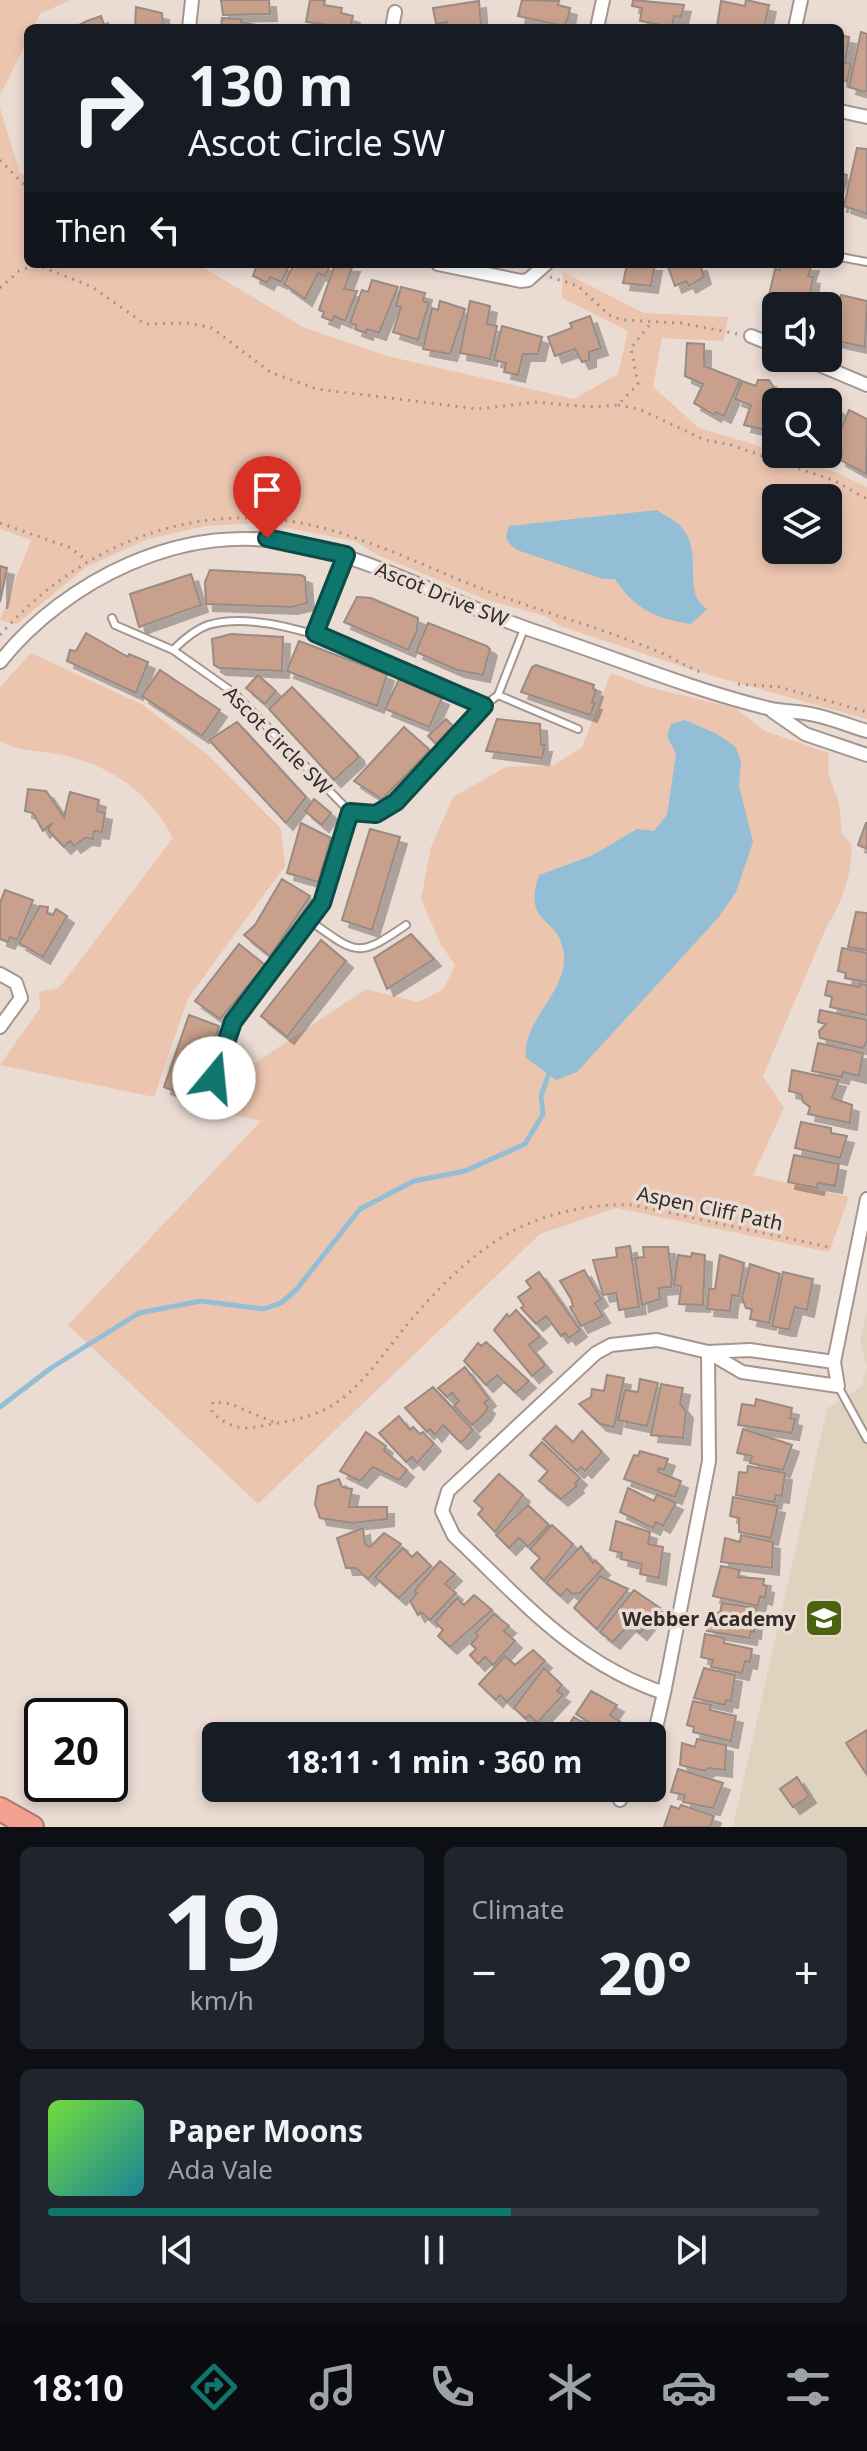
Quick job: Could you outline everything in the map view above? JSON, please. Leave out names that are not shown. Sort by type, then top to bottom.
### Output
[{"type":"highway","points":[[0,1809],[32,1827]]},
{"type":"street","points":[[189,24],[192,0]]},
{"type":"street","points":[[598,24],[603,0]]},
{"type":"street","points":[[796,24],[801,0]]},
{"type":"street","points":[[393,24],[395,12]]},
{"type":"street","points":[[844,112],[867,117]]},
{"type":"street","points":[[454,268],[507,281],[528,280],[542,268]]},
{"type":"street","points":[[751,336],[762,340]]},
{"type":"street","points":[[836,372],[867,385]]},
{"type":"street","name":"Ascot Drive SW","points":[[2,653],[95,579],[152,554],[208,539],[267,538],[346,555],[524,628],[769,709],[813,714],[867,731]]},
{"type":"street","name":"Ascot Drive SW","points":[[769,709],[805,734],[867,755]]},
{"type":"street","points":[[0,974],[16,983],[21,998],[0,1027]]},
{"type":"street","points":[[708,1352],[742,1372],[838,1386],[834,1362],[861,1255],[867,1199]]},
{"type":"street","points":[[664,1693],[613,1674],[578,1650],[454,1536],[442,1511],[454,1485],[596,1353],[611,1345],[643,1340],[708,1352],[750,1350],[834,1362]]},
{"type":"street","points":[[657,1722],[709,1461],[708,1352]]},
{"type":"lane","points":[[844,258],[867,262]]},
{"type":"lane","points":[[315,633],[346,555]]},
{"type":"lane","name":"Ascot Circle SW","points":[[112,618],[115,625],[173,650],[234,693],[350,812]]},
{"type":"lane","points":[[173,650],[188,635],[209,625],[281,626],[315,633],[484,706]]},
{"type":"lane","points":[[214,1078],[233,1022],[310,921],[330,883],[350,812],[376,814],[396,802],[484,706],[498,695],[524,628]]},
{"type":"lane","points":[[498,695],[578,729]]},
{"type":"lane","points":[[310,921],[345,946],[359,950],[374,947],[406,925]]},
{"type":"lane","points":[[838,1386],[867,1439]]},
{"type":"path","points":[[0,160],[24,185]]},
{"type":"path","points":[[0,288],[26,268]]},
{"type":"path","points":[[45,268],[92,287],[145,324],[188,323],[212,328],[270,372],[317,389],[456,408],[493,408],[537,402],[569,407],[616,405],[641,410],[705,440],[731,445],[835,481],[867,499]]},
{"type":"path","points":[[542,268],[578,286],[609,315],[650,324],[681,323],[751,336]]},
{"type":"path","points":[[616,405],[638,384],[631,348],[650,324]]},
{"type":"path","points":[[0,523],[71,548],[87,561]]},
{"type":"path","name":"Aspen Cliff Path","points":[[273,1422],[231,1404],[213,1402],[212,1413],[243,1430],[291,1422],[327,1408],[364,1379],[429,1300],[457,1272],[507,1234],[530,1223],[601,1205],[633,1205],[833,1248]]},
{"type":"shaded area","points":[[0,0],[70,0],[40,14],[35,24],[24,24],[24,47],[0,95]]},
{"type":"shaded area","points":[[0,108],[20,173],[24,175],[24,268],[204,268],[303,327],[387,356],[574,399],[618,374],[628,331],[562,298],[563,272],[644,313],[728,317],[724,341],[662,338],[653,387],[699,428],[762,447],[762,468],[823,468],[867,487],[867,719],[699,672],[560,626],[545,616],[484,599],[380,556],[354,541],[263,523],[205,526],[148,539],[86,567],[17,624],[0,620],[31,540],[0,529]]},
{"type":"shaded area","points":[[31,653],[143,705],[209,756],[281,829],[285,866],[188,998],[154,1097],[0,1065],[40,1008],[39,992],[59,988],[173,838],[142,796],[116,776],[84,761],[16,748],[0,741],[0,687]]},
{"type":"shaded area","points":[[611,673],[648,687],[735,708],[765,731],[829,753],[828,773],[839,803],[842,834],[851,843],[850,865],[837,909],[763,1076],[784,1108],[753,1175],[849,1197],[829,1252],[616,1208],[540,1234],[258,1504],[68,1325],[261,1121],[192,1105],[366,989],[418,1002],[443,990],[455,965],[440,943],[421,899],[431,847],[453,797],[506,767],[554,765],[582,747]]},
{"type":"shaded area","points":[[867,1311],[867,1367],[860,1340]]},
{"type":"shaded area","name":"Webber Academy","points":[[867,1367],[867,1827],[733,1827],[827,1409],[862,1386]]},
{"type":"water","points":[[657,510],[678,524],[689,539],[695,593],[707,609],[691,624],[647,611],[630,598],[615,579],[603,579],[517,550],[506,537],[509,526]]},
{"type":"water","points":[[685,720],[717,734],[736,747],[741,762],[739,786],[753,842],[736,892],[718,918],[577,1072],[556,1080],[526,1058],[531,1031],[558,983],[564,956],[557,934],[538,913],[535,904],[539,875],[591,856],[637,829],[654,831],[667,815],[676,754],[667,736],[671,724]]},
{"type":"building","points":[[221,0],[269,0],[270,14],[223,15]]},
{"type":"building","points":[[310,0],[325,0],[324,5],[342,8],[341,13],[353,16],[351,24],[306,22]]},
{"type":"building","points":[[522,0],[559,1],[558,5],[570,8],[565,24],[518,16]]},
{"type":"building","points":[[633,0],[684,5],[681,17],[674,16],[673,24],[640,21],[642,8],[632,6]]},
{"type":"building","points":[[746,0],[769,5],[765,24],[717,24],[721,1],[745,6]]},
{"type":"building","points":[[479,1],[481,24],[436,24],[433,8]]},
{"type":"building","points":[[136,7],[162,13],[163,24],[135,24]]},
{"type":"building","points":[[101,16],[104,24],[81,24]]},
{"type":"building","points":[[222,18],[241,19],[241,22],[251,24],[221,24]]},
{"type":"building","points":[[861,32],[867,34],[867,91],[864,92],[849,87]]},
{"type":"building","points":[[844,36],[849,37],[845,63],[851,64],[847,81],[844,81]]},
{"type":"building","points":[[857,148],[867,149],[867,214],[844,206]]},
{"type":"building","points":[[256,268],[288,268],[281,282],[270,277],[267,283],[253,276]]},
{"type":"building","points":[[292,268],[329,268],[325,276],[318,273],[305,299],[284,284]]},
{"type":"building","points":[[334,268],[352,268],[344,289],[357,291],[345,321],[334,316],[332,321],[322,317],[324,312],[319,310]]},
{"type":"building","points":[[626,268],[654,268],[651,286],[623,283]]},
{"type":"building","points":[[668,268],[701,268],[704,277],[689,286],[686,281],[675,286]]},
{"type":"building","points":[[811,268],[808,276],[813,277],[810,292],[770,292],[775,269]]},
{"type":"building","points":[[372,280],[398,287],[379,333],[367,329],[366,333],[355,329],[356,325],[350,323],[362,290],[368,292]]},
{"type":"building","points":[[401,287],[425,293],[423,301],[429,303],[418,340],[393,332],[401,307],[396,306]]},
{"type":"building","points":[[842,295],[867,301],[865,347],[842,342]]},
{"type":"building","points":[[440,301],[465,309],[450,354],[423,349],[432,308],[438,310]]},
{"type":"building","points":[[470,301],[490,306],[487,324],[497,326],[490,359],[460,353]]},
{"type":"building","points":[[590,316],[601,348],[589,352],[589,360],[582,362],[575,349],[555,356],[548,337],[572,328],[570,323]]},
{"type":"building","points":[[502,326],[542,337],[538,354],[523,354],[518,375],[504,372],[506,363],[494,360]]},
{"type":"building","points":[[687,343],[704,344],[704,366],[740,380],[724,416],[716,412],[714,415],[694,403],[703,384],[685,376]]},
{"type":"building","points":[[758,380],[769,380],[774,388],[762,388],[762,429],[744,425],[751,405],[735,399],[742,381],[756,386]]},
{"type":"building","points":[[849,410],[867,419],[866,474],[842,461],[842,427]]},
{"type":"building","points":[[0,566],[7,568],[0,602]]},
{"type":"building","points":[[210,570],[301,575],[305,577],[307,603],[291,607],[206,604],[205,582]]},
{"type":"building","points":[[191,574],[201,605],[139,627],[130,594]]},
{"type":"building","points":[[357,597],[371,598],[418,618],[417,631],[408,650],[344,622]]},
{"type":"building","points":[[428,623],[487,646],[490,649],[483,675],[457,670],[416,652]]},
{"type":"building","points":[[86,633],[128,657],[129,654],[148,662],[136,693],[67,661],[70,650],[76,651]]},
{"type":"building","points":[[231,634],[283,637],[282,671],[219,668],[214,665],[212,639]]},
{"type":"building","points":[[299,641],[387,674],[377,706],[287,671]]},
{"type":"building","points":[[536,665],[594,685],[593,689],[596,690],[592,702],[595,703],[590,715],[521,692],[532,667]]},
{"type":"building","points":[[160,670],[220,710],[202,736],[142,696]]},
{"type":"building","points":[[258,675],[276,691],[265,704],[246,688]]},
{"type":"building","points":[[399,679],[442,698],[429,727],[385,709]]},
{"type":"building","points":[[292,687],[357,754],[358,758],[334,780],[269,709]]},
{"type":"building","points":[[446,719],[453,726],[436,744],[428,736]]},
{"type":"building","points":[[497,719],[540,724],[541,745],[545,745],[542,758],[486,751]]},
{"type":"building","points":[[237,722],[306,797],[286,823],[209,740]]},
{"type":"building","points":[[404,727],[430,750],[382,799],[354,781]]},
{"type":"building","points":[[28,789],[46,791],[64,817],[70,792],[99,800],[97,811],[105,813],[102,832],[94,831],[93,839],[85,838],[74,846],[70,841],[64,847],[48,830],[52,823],[43,831],[33,813],[25,811]]},
{"type":"building","points":[[314,799],[331,813],[322,825],[305,811]]},
{"type":"building","points":[[301,823],[331,838],[318,882],[287,873]]},
{"type":"building","points":[[867,823],[867,849],[858,845]]},
{"type":"building","points":[[370,829],[400,837],[372,930],[342,920]]},
{"type":"building","points":[[282,879],[310,896],[270,956],[244,935],[255,925]]},
{"type":"building","points":[[5,890],[33,900],[17,940],[10,937],[8,942],[0,939],[0,903]]},
{"type":"building","points":[[40,906],[48,907],[47,913],[53,915],[56,909],[67,916],[43,957],[19,943]]},
{"type":"building","points":[[856,912],[867,913],[867,950],[848,947]]},
{"type":"building","points":[[411,934],[434,959],[387,989],[374,958]]},
{"type":"building","points":[[321,940],[346,961],[287,1037],[261,1016]]},
{"type":"building","points":[[239,944],[265,965],[220,1019],[195,1001]]},
{"type":"building","points":[[842,948],[867,953],[867,982],[845,978],[846,973],[838,971]]},
{"type":"building","points":[[828,981],[859,987],[860,984],[867,985],[867,1015],[830,1007],[832,997],[825,995]]},
{"type":"building","points":[[820,1010],[867,1020],[867,1041],[863,1048],[820,1038],[819,1031],[826,1024],[818,1022]]},
{"type":"building","points":[[189,1015],[219,1026],[198,1091],[177,1088],[174,1091],[164,1087]]},
{"type":"building","points":[[818,1043],[863,1053],[859,1076],[843,1072],[842,1077],[812,1071]]},
{"type":"building","points":[[792,1070],[839,1080],[832,1098],[852,1105],[850,1123],[808,1114],[810,1107],[803,1102],[801,1094],[789,1091]]},
{"type":"building","points":[[801,1122],[831,1128],[831,1133],[847,1136],[840,1158],[795,1148]]},
{"type":"building","points":[[794,1155],[839,1164],[835,1186],[818,1183],[817,1188],[788,1182]]},
{"type":"building","points":[[630,1246],[639,1307],[619,1310],[616,1293],[603,1295],[593,1260],[617,1257],[616,1248]]},
{"type":"building","points":[[643,1247],[668,1247],[672,1279],[671,1287],[659,1288],[660,1299],[642,1305],[635,1258],[644,1257]]},
{"type":"building","points":[[692,1253],[705,1255],[703,1305],[679,1304],[681,1286],[674,1285],[678,1255],[691,1257]]},
{"type":"building","points":[[720,1255],[744,1263],[739,1296],[732,1295],[730,1311],[707,1309],[709,1289],[715,1289]]},
{"type":"building","points":[[750,1264],[780,1274],[769,1323],[750,1319],[752,1309],[746,1308],[742,1298]]},
{"type":"building","points":[[584,1270],[601,1299],[595,1303],[603,1316],[581,1326],[560,1281]]},
{"type":"building","points":[[539,1272],[580,1330],[569,1338],[565,1333],[561,1336],[546,1316],[536,1324],[521,1308],[524,1306],[518,1297],[531,1288],[526,1281]]},
{"type":"building","points":[[783,1272],[813,1279],[807,1310],[795,1307],[789,1329],[772,1326]]},
{"type":"building","points":[[516,1310],[540,1336],[529,1345],[545,1365],[532,1376],[494,1330],[507,1314],[509,1317]]},
{"type":"building","points":[[486,1342],[529,1381],[516,1393],[497,1375],[486,1385],[464,1361],[478,1343],[481,1346]]},
{"type":"building","points":[[465,1367],[489,1399],[484,1403],[488,1407],[484,1414],[472,1425],[454,1406],[459,1401],[452,1393],[447,1397],[438,1388]]},
{"type":"building","points":[[607,1375],[624,1378],[614,1427],[600,1424],[579,1404],[591,1397],[592,1389],[604,1391]]},
{"type":"building","points":[[640,1379],[658,1383],[647,1426],[618,1420],[625,1390],[638,1392]]},
{"type":"building","points":[[661,1384],[683,1388],[680,1404],[686,1411],[683,1438],[651,1435]]},
{"type":"building","points":[[433,1387],[473,1430],[463,1441],[460,1442],[443,1425],[435,1435],[430,1429],[427,1432],[405,1408]]},
{"type":"building","points":[[756,1399],[792,1408],[790,1418],[795,1419],[792,1433],[738,1425],[742,1404],[755,1406]]},
{"type":"building","points":[[399,1416],[410,1430],[413,1427],[420,1434],[423,1432],[434,1444],[417,1463],[412,1457],[406,1462],[379,1433]]},
{"type":"building","points":[[556,1426],[573,1442],[582,1431],[602,1452],[585,1471],[581,1467],[577,1471],[543,1439]]},
{"type":"building","points":[[743,1429],[792,1445],[783,1470],[750,1463],[752,1456],[737,1453]]},
{"type":"building","points":[[366,1432],[386,1446],[384,1450],[407,1470],[399,1480],[373,1467],[360,1481],[340,1471]]},
{"type":"building","points":[[542,1442],[580,1478],[575,1484],[577,1486],[561,1499],[539,1481],[548,1471],[530,1455]]},
{"type":"building","points":[[640,1451],[668,1459],[664,1470],[659,1468],[658,1472],[681,1481],[675,1497],[624,1479],[634,1455],[638,1456]]},
{"type":"building","points":[[748,1466],[785,1473],[782,1496],[776,1495],[774,1502],[736,1495],[739,1472],[747,1473]]},
{"type":"building","points":[[499,1474],[523,1495],[495,1532],[478,1514],[483,1509],[474,1501]]},
{"type":"building","points":[[339,1479],[342,1487],[352,1489],[349,1507],[387,1507],[387,1519],[352,1523],[320,1518],[315,1504],[318,1486]]},
{"type":"building","points":[[628,1488],[654,1501],[657,1494],[676,1503],[663,1526],[656,1522],[653,1528],[620,1512]]},
{"type":"building","points":[[733,1497],[778,1506],[771,1538],[739,1532],[739,1518],[730,1516]]},
{"type":"building","points":[[528,1505],[549,1525],[528,1547],[519,1538],[509,1548],[496,1535]]},
{"type":"building","points":[[616,1521],[650,1532],[648,1544],[663,1547],[659,1578],[640,1574],[642,1564],[621,1559],[622,1553],[610,1550]]},
{"type":"building","points":[[552,1525],[573,1544],[544,1581],[531,1568],[540,1558],[530,1549]]},
{"type":"building","points":[[363,1528],[365,1544],[370,1547],[384,1533],[401,1544],[368,1579],[356,1568],[346,1568],[337,1538]]},
{"type":"building","points":[[741,1535],[773,1542],[772,1568],[721,1562],[725,1538],[740,1542]]},
{"type":"building","points":[[581,1546],[593,1563],[595,1560],[603,1568],[580,1593],[572,1594],[567,1589],[561,1596],[546,1583]]},
{"type":"building","points":[[403,1548],[412,1557],[417,1552],[431,1566],[399,1598],[375,1577]]},
{"type":"building","points":[[440,1561],[455,1574],[445,1584],[456,1593],[430,1620],[421,1612],[418,1615],[410,1601],[417,1593],[414,1591]]},
{"type":"building","points":[[721,1566],[740,1570],[738,1577],[764,1579],[763,1585],[767,1586],[765,1598],[760,1596],[758,1606],[713,1596]]},
{"type":"building","points":[[600,1576],[628,1589],[597,1629],[574,1608]]},
{"type":"building","points":[[634,1590],[660,1608],[640,1633],[629,1624],[613,1642],[600,1632]]},
{"type":"building","points":[[474,1595],[492,1610],[450,1647],[438,1636],[443,1630],[435,1622],[457,1598],[464,1605]]},
{"type":"building","points":[[722,1603],[756,1608],[754,1632],[751,1631],[750,1638],[707,1631],[711,1612],[720,1613]]},
{"type":"building","points":[[494,1614],[509,1626],[504,1631],[515,1641],[493,1665],[485,1657],[478,1664],[470,1655],[476,1649],[471,1644],[478,1636],[475,1633]]},
{"type":"building","points":[[705,1634],[725,1638],[724,1643],[752,1649],[750,1662],[745,1661],[742,1673],[711,1667],[713,1660],[701,1657]]},
{"type":"building","points":[[533,1650],[545,1661],[507,1702],[500,1695],[496,1700],[479,1684],[505,1656],[515,1665]]},
{"type":"building","points":[[544,1668],[562,1685],[557,1691],[563,1695],[538,1722],[529,1715],[526,1719],[514,1708]]},
{"type":"building","points":[[704,1668],[735,1675],[731,1701],[726,1700],[725,1705],[694,1698]]},
{"type":"building","points":[[591,1691],[617,1705],[610,1715],[621,1722],[588,1722],[576,1714]]},
{"type":"building","points":[[693,1701],[711,1705],[710,1710],[736,1716],[731,1741],[693,1732],[694,1727],[687,1725]]},
{"type":"building","points":[[867,1730],[867,1775],[846,1743]]},
{"type":"building","points":[[697,1739],[726,1745],[725,1770],[708,1768],[705,1771],[680,1765],[682,1743],[695,1747]]},
{"type":"building","points":[[678,1769],[723,1783],[713,1808],[683,1802],[685,1795],[671,1792]]},
{"type":"building","points":[[797,1777],[809,1796],[793,1807],[780,1789]]},
{"type":"building","points":[[681,1805],[714,1816],[710,1827],[664,1827],[671,1806],[679,1809]]},
{"type":"waterway","points":[[0,1407],[51,1368],[139,1313],[201,1301],[264,1309],[281,1303],[296,1290],[360,1209],[414,1181],[465,1171],[525,1144],[543,1114],[541,1096],[549,1073]]},
{"type":"place","name":"Webber Academy","points":[[824,1618]]},
{"type":"route","points":[[214,1078],[233,1022],[322,903],[350,812],[376,814],[396,802],[484,706],[315,633],[346,555],[267,538]]}]
